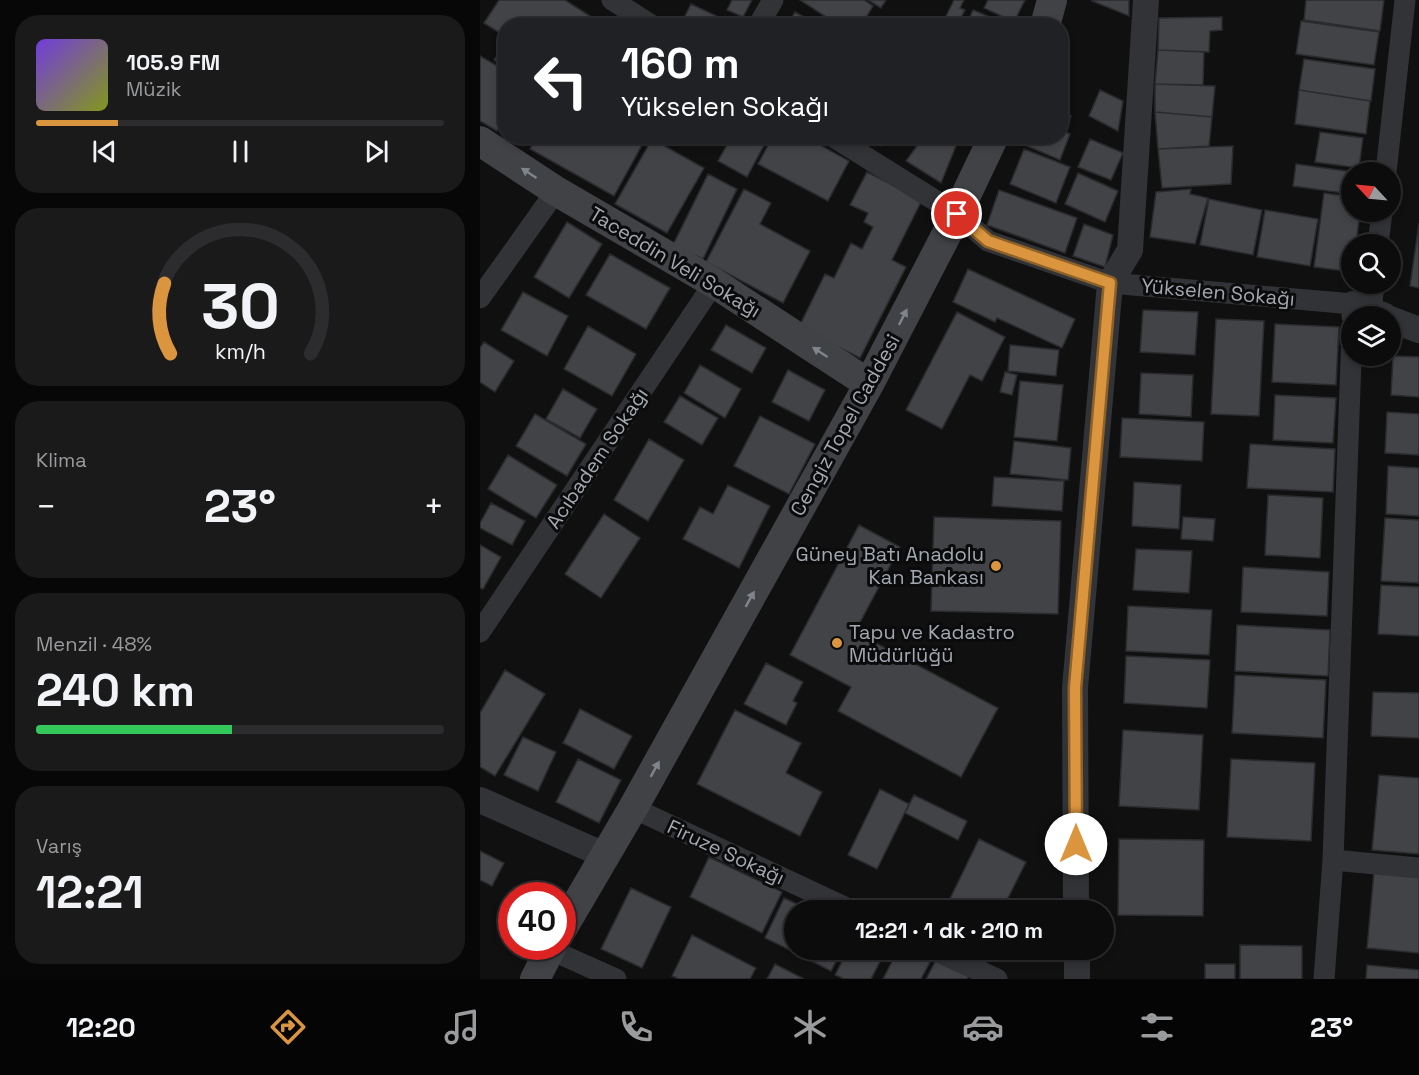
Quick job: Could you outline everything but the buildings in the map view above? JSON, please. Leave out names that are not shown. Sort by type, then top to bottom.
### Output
[{"type":"main road","points":[[1047,18],[1052,0]]},
{"type":"main road","name":"Taceddin Veli Sokağı","points":[[480,141],[556,191],[714,284],[868,384]]},
{"type":"main road","name":"Cengiz Topel Caddesi","points":[[576,905],[633,808],[868,384],[957,214],[990,144]]},
{"type":"main road","name":"Cengiz Topel Caddesi","points":[[535,979],[545,960]]},
{"type":"street","points":[[612,0],[640,18]]},
{"type":"street","points":[[763,18],[773,0]]},
{"type":"street","points":[[1076,900],[1075,688],[1110,283],[1130,250],[1146,0]]},
{"type":"street","points":[[1387,162],[1405,0]]},
{"type":"street","name":"Yükselen Sokağı","points":[[845,144],[957,214],[988,241],[1110,283],[1341,310]]},
{"type":"street","points":[[480,297],[556,191]]},
{"type":"street","name":"Acıbadem Sokağı","points":[[480,632],[714,284]]},
{"type":"street","points":[[1401,324],[1419,330]]},
{"type":"street","points":[[1324,979],[1333,860],[1351,366]]},
{"type":"street","points":[[480,800],[604,855]]},
{"type":"street","name":"Firuze Sokağı","points":[[633,808],[830,900]]},
{"type":"street","points":[[1333,860],[1419,868]]},
{"type":"street","points":[[576,955],[616,979]]},
{"type":"street","points":[[956,960],[997,979]]},
{"type":"street","points":[[1077,960],[1077,979]]},
{"type":"place","name":"Güney Batı Anadolu Kan Bankası","points":[[996,566]]},
{"type":"place","name":"Tapu ve Kadastro Müdürlüğü","points":[[837,643]]},
{"type":"route","points":[[957,214],[988,241],[1110,283],[1075,688],[1076,844]]}]
